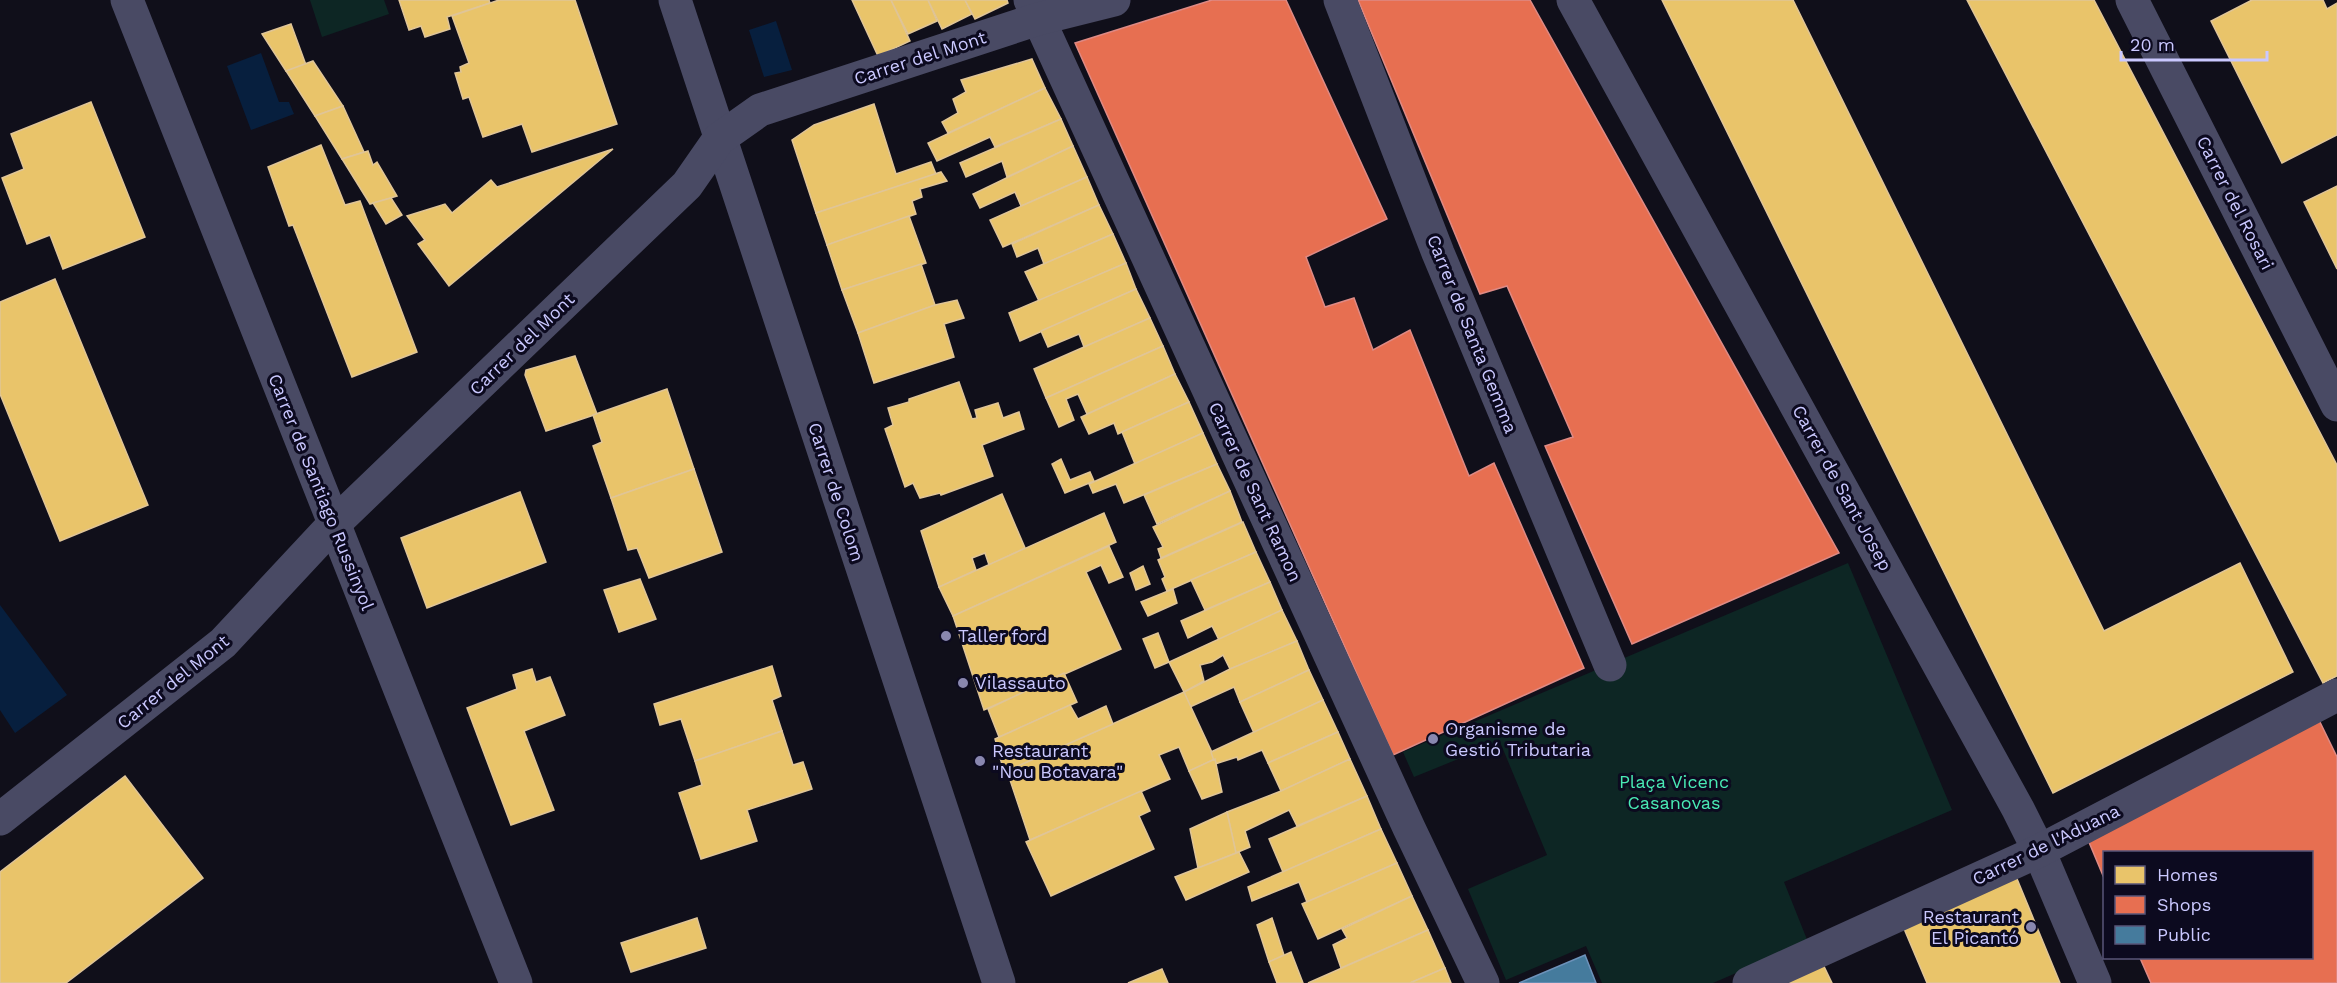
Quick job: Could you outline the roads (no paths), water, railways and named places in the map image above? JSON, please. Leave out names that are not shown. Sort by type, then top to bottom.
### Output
[{"type":"street","name":"Carrer de Santiago Russinyol","points":[[127,0],[516,983]]},
{"type":"street","name":"Carrer de Colom","points":[[675,0],[999,983]]},
{"type":"street","name":"Carrer del Mont","points":[[0,819],[223,643],[333,525],[687,185],[719,139],[760,110],[1034,10],[1114,0]]},
{"type":"street","name":"Carrer de Santa Gemma","points":[[1340,0],[1438,253],[1610,665]]},
{"type":"street","name":"Carrer de Sant Josep","points":[[1573,0],[2039,850],[2095,983]]},
{"type":"street","name":"Carrer del Rosari","points":[[2132,0],[2337,405]]},
{"type":"street","name":"Carrer de Sant Ramon","points":[[1034,10],[1409,828],[1483,983]]},
{"type":"street","name":"Carrer de l'Aduana","points":[[1749,983],[2039,850],[2337,695]]},
{"type":"water","points":[[776,21],[792,70],[764,77],[749,30]]},
{"type":"water","points":[[261,53],[279,102],[289,102],[294,114],[251,130],[227,66]]},
{"type":"water","points":[[0,605],[67,695],[15,733],[0,710]]},
{"type":"place","name":"Taller ford","points":[[946,636]]},
{"type":"place","name":"Vilassauto","points":[[963,683]]},
{"type":"place","name":"Organisme de Gestió Tributaria","points":[[1433,739]]},
{"type":"place","name":"Restaurant \"Nou Botavara\"","points":[[980,761]]},
{"type":"place","name":"Restaurant El Picantó","points":[[2031,927]]},
{"type":"park label","name":"Plaça Vicenc Casanovas","points":[[1674,792]]}]
